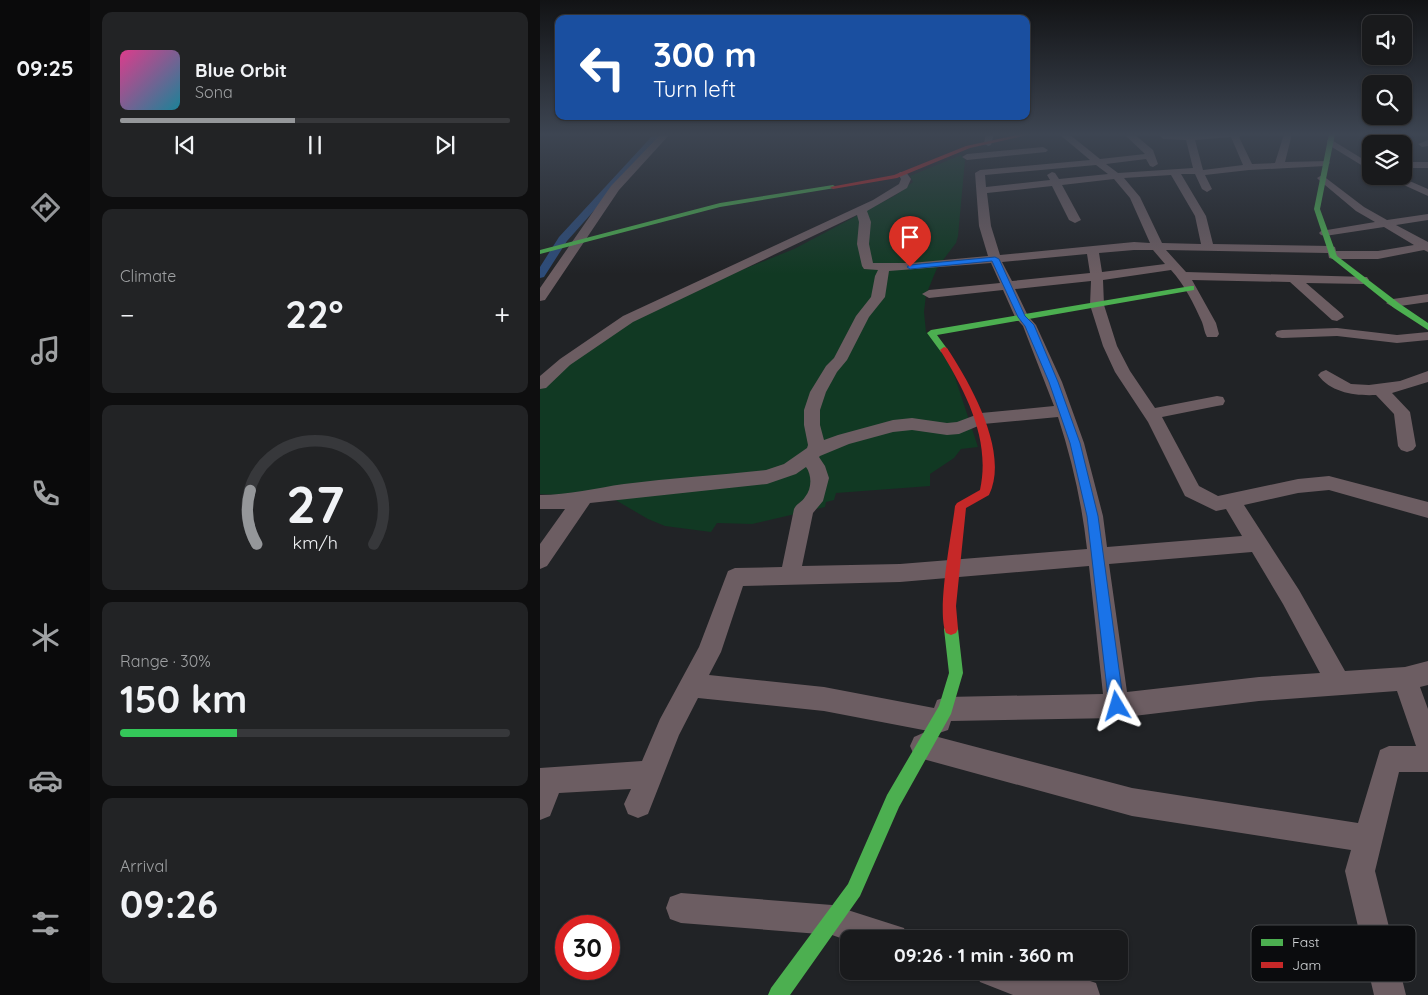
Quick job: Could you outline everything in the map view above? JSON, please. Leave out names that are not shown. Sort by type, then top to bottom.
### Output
[{"type":"street","points":[[540,297],[572,244],[622,180]]},
{"type":"street","points":[[544,253],[720,205],[877,180]]},
{"type":"street","points":[[540,384],[565,362],[628,320],[861,210],[903,186],[905,180]]},
{"type":"street","points":[[981,180],[985,226],[995,259],[1023,318],[1029,325],[1075,443],[1093,516],[1117,706]]},
{"type":"street","points":[[1055,180],[1075,220]]},
{"type":"street","points":[[982,190],[1082,180]]},
{"type":"street","points":[[1119,180],[1135,196],[1157,245],[1191,288],[1209,323],[1212,334]]},
{"type":"street","points":[[1179,180],[1202,216],[1207,230],[1207,246]]},
{"type":"street","points":[[1203,180],[1207,189]]},
{"type":"street","points":[[1322,180],[1317,209],[1332,252],[1363,280],[1428,327]]},
{"type":"street","points":[[1325,180],[1360,209],[1427,247]]},
{"type":"street","points":[[1408,185],[1428,194]]},
{"type":"street","points":[[1416,197],[1428,194]]},
{"type":"street","points":[[861,210],[865,222],[863,244],[868,266],[884,268],[1157,245],[1378,255],[1427,247]]},
{"type":"street","points":[[1325,233],[1428,217]]},
{"type":"street","points":[[1092,250],[1097,276],[1098,305],[1114,355],[1151,414],[1192,490],[1216,504],[1298,486],[1330,483],[1422,508],[1428,526]]},
{"type":"street","points":[[811,454],[817,445],[812,418],[816,397],[831,369],[840,360],[863,316],[878,297],[884,268]]},
{"type":"street","points":[[929,294],[1097,276],[1178,271],[1294,279],[1363,280]]},
{"type":"street","points":[[1294,279],[1338,317]]},
{"type":"street","points":[[778,995],[854,890],[893,802],[923,746],[943,715],[956,673],[949,606],[961,506],[985,492],[989,471],[981,420],[952,359],[932,334],[1191,288]]},
{"type":"street","points":[[1393,303],[1428,298]]},
{"type":"street","points":[[1282,334],[1337,332],[1397,339],[1428,336]]},
{"type":"street","points":[[1326,374],[1348,389],[1393,388],[1415,383],[1428,376]]},
{"type":"street","points":[[1378,388],[1402,412],[1407,446]]},
{"type":"street","points":[[1151,414],[1217,401]]},
{"type":"street","points":[[540,502],[566,502],[626,490],[767,477],[790,469],[811,454],[844,439],[893,426],[912,424],[947,429],[959,428],[981,420],[1064,412]]},
{"type":"street","points":[[790,576],[804,509],[814,501],[820,478],[811,454]]},
{"type":"street","points":[[540,560],[584,497]]},
{"type":"street","points":[[1231,501],[1291,597],[1338,683]]},
{"type":"street","points":[[638,804],[669,728],[709,652],[735,577],[900,573],[1098,558],[1257,543]]},
{"type":"street","points":[[691,685],[824,699],[943,715],[1117,706],[1259,689],[1417,676],[1428,744]]},
{"type":"street","points":[[923,746],[1132,802],[1368,839]]},
{"type":"street","points":[[1373,925],[1360,870],[1388,759],[1428,759]]},
{"type":"street","points":[[540,806],[546,781],[650,774]]},
{"type":"street","points":[[681,908],[832,920],[864,930]]},
{"type":"street","points":[[1016,980],[1044,990],[1084,995]]},
{"type":"street","points":[[1387,982],[1390,995]]},
{"type":"green space","points":[[912,180],[963,180],[956,243],[937,268],[926,295],[924,312],[926,332],[951,365],[978,447],[961,449],[954,458],[930,474],[930,486],[836,493],[834,500],[826,502],[825,507],[752,524],[717,523],[711,532],[665,526],[648,519],[612,498],[540,494],[540,387],[565,367],[638,317],[663,304],[705,288],[722,278],[794,249],[896,195],[913,182]]},
{"type":"waterway","points":[[540,275],[563,239],[616,180]]},
{"type":"traffic: fast","points":[[1323,180],[1317,209],[1334,257],[1397,306],[1428,327]]},
{"type":"traffic: fast","points":[[540,252],[720,205],[833,187]]},
{"type":"traffic: fast","points":[[944,350],[931,333],[1191,288]]},
{"type":"traffic: fast","points":[[778,995],[854,890],[893,801],[946,709],[956,673],[951,629]]},
{"type":"traffic: jam","points":[[833,187],[874,180]]},
{"type":"traffic: jam","points":[[944,350],[961,377],[975,406],[985,437],[989,469],[985,492],[961,506],[949,606],[951,629]]},
{"type":"route","points":[[910,267],[995,259],[1022,317],[1029,325],[1054,382],[1075,443],[1093,516],[1117,706]]}]
